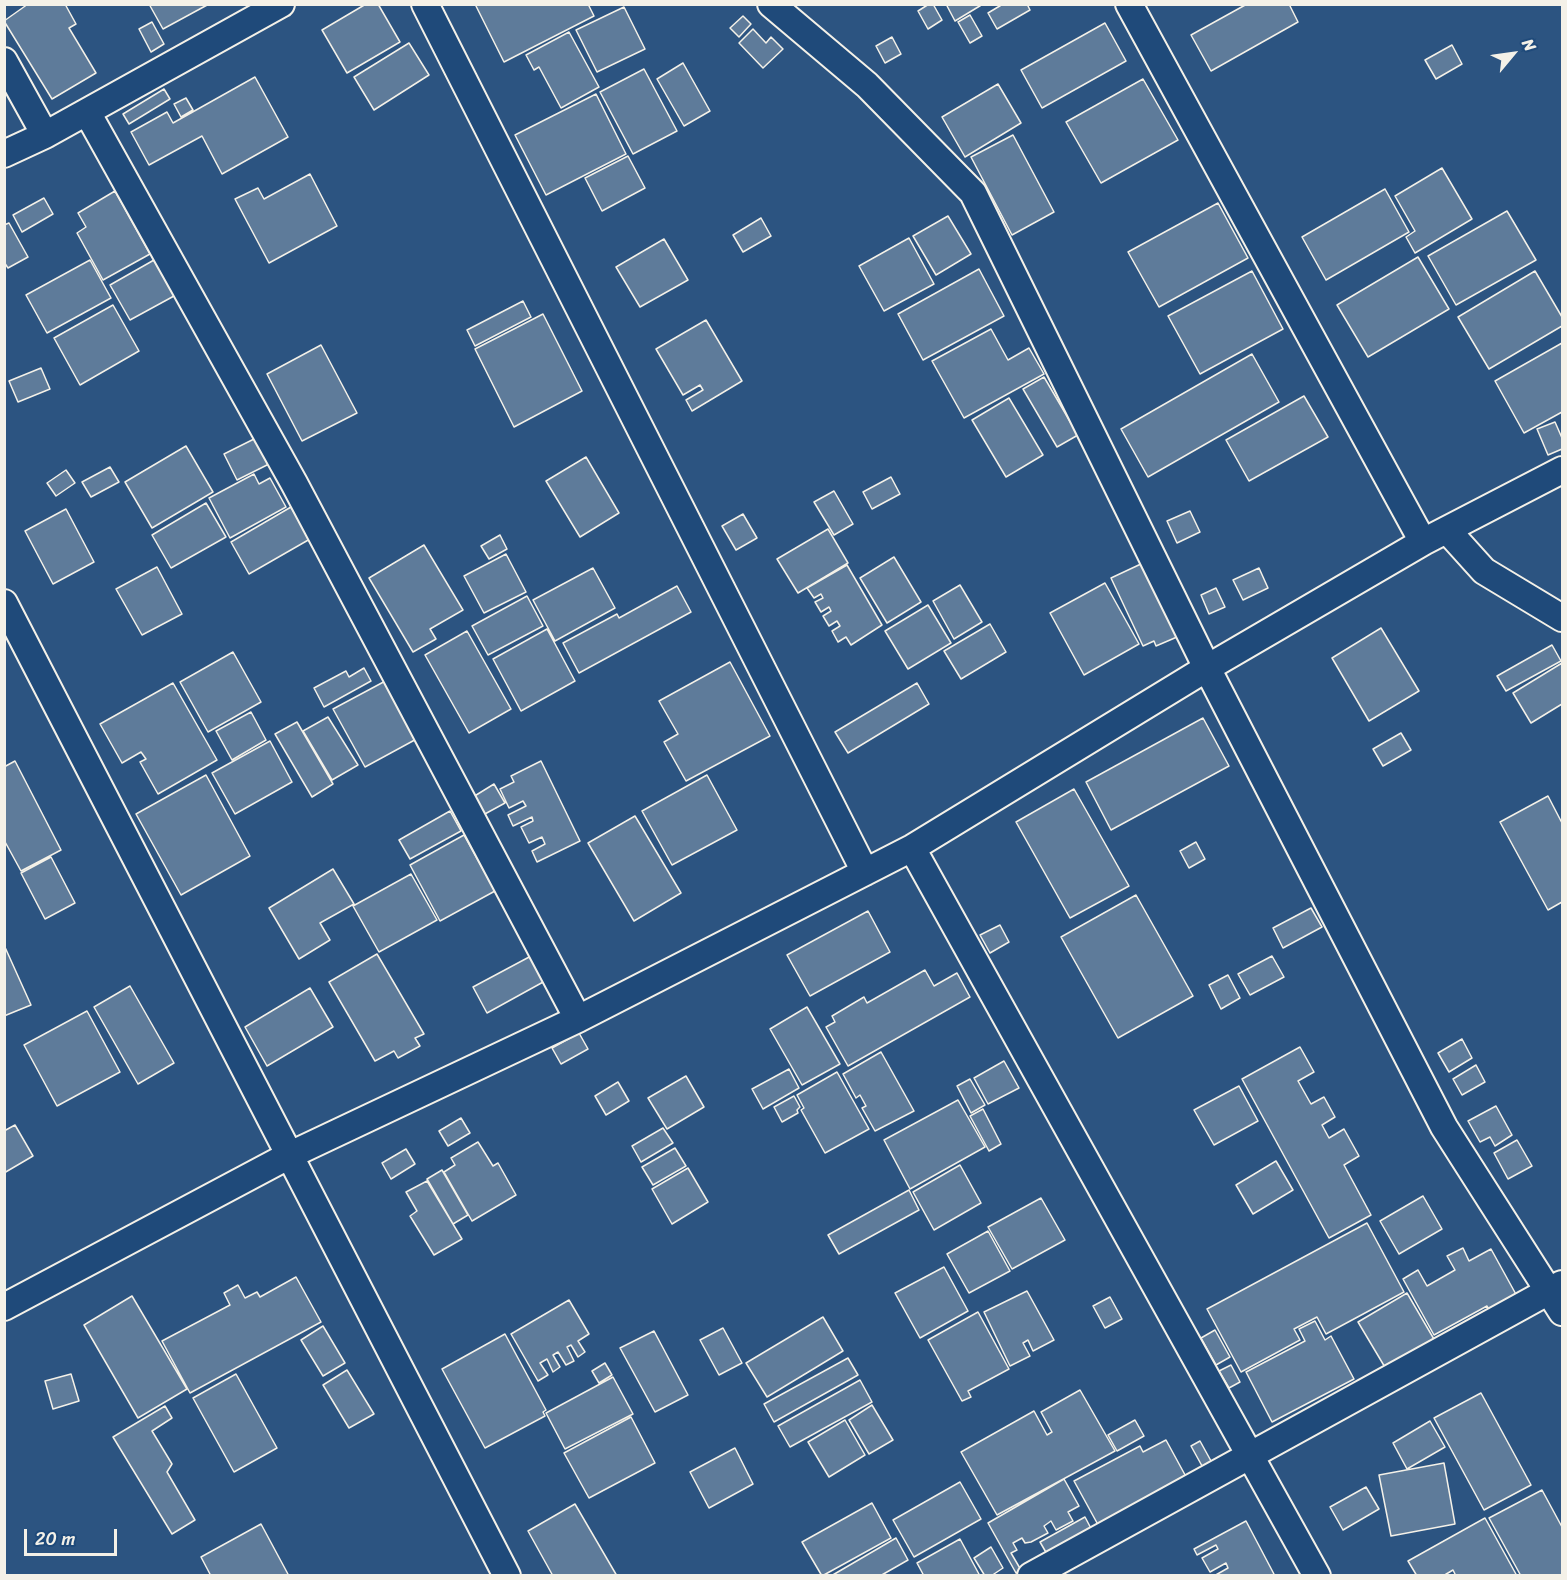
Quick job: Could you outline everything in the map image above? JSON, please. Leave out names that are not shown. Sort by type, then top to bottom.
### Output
[{"type":"street","points":[[4,154],[45,135],[281,4]]},
{"type":"street","points":[[425,4],[865,872]]},
{"type":"street","points":[[771,4],[867,85],[973,193],[1207,668],[1444,1127],[1558,1296],[1249,1454],[1031,1575]]},
{"type":"street","points":[[1129,4],[1423,542]]},
{"type":"street","points":[[4,61],[45,135]]},
{"type":"street","points":[[87,112],[294,483],[578,1019]]},
{"type":"street","points":[[4,1307],[288,1156],[578,1019],[912,848],[1207,668],[1423,542],[1563,470]]},
{"type":"street","points":[[1447,530],[1484,571],[1563,618]]},
{"type":"street","points":[[4,603],[288,1156],[507,1575]]},
{"type":"street","points":[[912,848],[1317,1575]]},
{"type":"building","points":[[28,4],[65,4],[76,24],[69,28],[96,73],[52,99],[4,21]]},
{"type":"building","points":[[149,4],[209,4],[163,29]]},
{"type":"building","points":[[366,4],[378,4],[400,42],[347,73],[322,30]]},
{"type":"building","points":[[475,4],[588,4],[594,16],[504,62]]},
{"type":"building","points":[[933,4],[942,20],[928,29],[918,11]]},
{"type":"building","points":[[946,4],[983,4],[955,21]]},
{"type":"building","points":[[1003,4],[1027,4],[1030,10],[997,29],[988,13]]},
{"type":"building","points":[[1247,4],[1289,4],[1298,22],[1211,71],[1191,35]]},
{"type":"building","points":[[624,7],[645,49],[597,72],[576,30]]},
{"type":"building","points":[[970,15],[982,36],[970,43],[958,22]]},
{"type":"building","points":[[743,16],[751,24],[739,37],[730,28]]},
{"type":"building","points":[[152,22],[164,44],[151,52],[139,29]]},
{"type":"building","points":[[1105,23],[1126,61],[1042,108],[1021,70]]},
{"type":"building","points":[[753,29],[766,43],[771,37],[783,49],[763,68],[739,43]]},
{"type":"building","points":[[569,32],[599,87],[561,108],[539,67],[534,70],[526,55]]},
{"type":"building","points":[[892,37],[901,54],[885,63],[876,46]]},
{"type":"building","points":[[409,43],[429,75],[374,110],[354,77]]},
{"type":"building","points":[[1452,45],[1462,64],[1436,79],[1425,60]]},
{"type":"building","points":[[683,63],[710,111],[684,126],[657,79]]},
{"type":"building","points":[[644,69],[677,131],[633,154],[600,92]]},
{"type":"building","points":[[255,77],[288,137],[222,174],[202,136],[149,165],[131,132],[167,112],[173,123]]},
{"type":"building","points":[[1143,79],[1178,140],[1101,183],[1066,122]]},
{"type":"building","points":[[998,84],[1021,123],[965,157],[942,117]]},
{"type":"building","points":[[164,89],[170,99],[129,124],[123,114]]},
{"type":"building","points":[[596,94],[626,154],[546,195],[515,135]]},
{"type":"building","points":[[186,98],[193,110],[181,117],[174,104]]},
{"type":"building","points":[[1013,135],[1054,212],[1012,235],[971,157]]},
{"type":"building","points":[[628,156],[645,188],[602,211],[585,178]]},
{"type":"building","points":[[1442,168],[1472,219],[1415,253],[1406,237],[1415,231],[1395,196]]},
{"type":"building","points":[[310,174],[337,226],[269,263],[235,199],[258,188],[264,199]]},
{"type":"building","points":[[1385,189],[1409,232],[1326,280],[1302,237]]},
{"type":"building","points":[[115,191],[150,254],[103,280],[77,233],[86,227],[78,213]]},
{"type":"building","points":[[44,198],[53,214],[22,232],[13,215]]},
{"type":"building","points":[[1218,203],[1248,258],[1159,307],[1128,252]]},
{"type":"building","points":[[1507,211],[1536,260],[1456,305],[1428,256]]},
{"type":"building","points":[[948,216],[971,254],[936,275],[913,236]]},
{"type":"building","points":[[761,218],[771,236],[743,252],[733,235]]},
{"type":"building","points":[[9,223],[28,257],[8,268],[4,262],[4,225]]},
{"type":"building","points":[[909,238],[934,284],[884,311],[859,266]]},
{"type":"building","points":[[664,239],[688,280],[640,307],[616,267]]},
{"type":"building","points":[[1418,257],[1449,309],[1368,357],[1337,305]]},
{"type":"building","points":[[90,260],[111,298],[47,333],[26,295]]},
{"type":"building","points":[[154,260],[174,296],[130,320],[110,285]]},
{"type":"building","points":[[979,269],[1004,316],[923,360],[898,314]]},
{"type":"building","points":[[1252,271],[1283,329],[1200,374],[1168,316]]},
{"type":"building","points":[[1535,271],[1562,317],[1562,326],[1489,369],[1458,317]]},
{"type":"building","points":[[523,301],[531,317],[475,346],[467,330]]},
{"type":"building","points":[[113,305],[139,351],[80,385],[54,338]]},
{"type":"building","points":[[543,314],[582,391],[514,427],[475,349]]},
{"type":"building","points":[[706,320],[742,381],[692,411],[686,400],[703,390],[700,385],[683,395],[656,349]]},
{"type":"building","points":[[991,329],[1008,360],[1029,348],[1044,374],[964,418],[932,361]]},
{"type":"building","points":[[1562,343],[1562,412],[1524,433],[1495,381]]},
{"type":"building","points":[[321,345],[357,413],[302,441],[267,374]]},
{"type":"building","points":[[1252,354],[1279,402],[1148,477],[1121,429]]},
{"type":"building","points":[[41,368],[50,389],[18,402],[9,381]]},
{"type":"building","points":[[1044,377],[1078,435],[1057,447],[1023,389]]},
{"type":"building","points":[[1304,396],[1328,437],[1249,481],[1226,440]]},
{"type":"building","points":[[1009,398],[1043,455],[1006,477],[972,420]]},
{"type":"building","points":[[1555,422],[1562,438],[1562,449],[1548,455],[1537,429]]},
{"type":"building","points":[[258,437],[271,463],[237,480],[224,454]]},
{"type":"building","points":[[186,446],[213,492],[152,528],[125,482]]},
{"type":"building","points":[[586,457],[619,513],[580,537],[546,481]]},
{"type":"building","points":[[110,467],[119,482],[91,497],[82,482]]},
{"type":"building","points":[[66,470],[75,483],[56,496],[47,483]]},
{"type":"building","points":[[254,474],[259,484],[270,478],[286,507],[230,538],[209,498]]},
{"type":"building","points":[[891,477],[900,494],[872,509],[863,492]]},
{"type":"building","points":[[834,491],[853,524],[834,535],[814,502]]},
{"type":"building","points":[[206,503],[226,537],[171,568],[152,535]]},
{"type":"building","points":[[291,507],[310,539],[249,574],[231,542]]},
{"type":"building","points":[[66,509],[94,562],[53,584],[25,531]]},
{"type":"building","points":[[1190,511],[1200,532],[1177,543],[1167,521]]},
{"type":"building","points":[[743,514],[757,538],[736,550],[722,526]]},
{"type":"building","points":[[828,529],[848,563],[798,593],[777,559]]},
{"type":"building","points":[[500,535],[507,549],[489,559],[481,546]]},
{"type":"building","points":[[424,545],[463,610],[430,629],[436,639],[413,652],[369,578]]},
{"type":"building","points":[[506,554],[526,592],[484,613],[464,576]]},
{"type":"building","points":[[894,557],[921,602],[887,623],[860,578]]},
{"type":"building","points":[[1143,563],[1177,637],[1156,646],[1154,641],[1143,646],[1111,578]]},
{"type":"building","points":[[847,565],[882,625],[851,645],[846,637],[838,642],[832,631],[840,626],[837,621],[829,626],[823,616],[831,611],[829,607],[821,612],[815,602],[823,598],[821,594],[814,598],[807,588]]},
{"type":"building","points":[[157,567],[182,614],[142,635],[116,589]]},
{"type":"building","points":[[593,568],[615,608],[555,641],[533,600]]},
{"type":"building","points":[[1259,568],[1268,588],[1243,600],[1233,580]]},
{"type":"building","points":[[1105,583],[1139,644],[1084,675],[1050,613]]},
{"type":"building","points":[[960,585],[982,622],[954,639],[933,601]]},
{"type":"building","points":[[677,586],[691,612],[579,673],[563,643],[617,614],[619,618]]},
{"type":"building","points":[[1216,588],[1225,607],[1209,614],[1201,595]]},
{"type":"building","points":[[527,596],[543,626],[488,655],[472,626]]},
{"type":"building","points":[[928,605],[951,643],[908,669],[885,631]]},
{"type":"building","points":[[990,624],[1006,652],[961,679],[944,651]]},
{"type":"building","points":[[1381,628],[1419,691],[1369,721],[1332,658]]},
{"type":"building","points":[[547,629],[575,681],[521,711],[493,659]]},
{"type":"building","points":[[467,631],[511,709],[469,733],[425,655]]},
{"type":"building","points":[[1552,645],[1561,661],[1506,691],[1497,676]]},
{"type":"building","points":[[233,652],[261,702],[208,732],[180,682]]},
{"type":"building","points":[[730,662],[770,736],[686,781],[664,742],[678,734],[659,701]]},
{"type":"building","points":[[1562,663],[1562,704],[1531,723],[1513,693]]},
{"type":"building","points":[[364,668],[371,681],[324,707],[314,688],[346,671],[349,677]]},
{"type":"building","points":[[391,678],[422,736],[365,767],[333,709]]},
{"type":"building","points":[[173,683],[217,760],[158,794],[140,762],[146,759],[141,752],[122,763],[100,724]]},
{"type":"building","points":[[917,683],[929,704],[848,753],[835,732]]},
{"type":"building","points":[[251,712],[266,740],[232,760],[216,731]]},
{"type":"building","points":[[328,717],[358,765],[332,780],[303,731]]},
{"type":"building","points":[[1203,718],[1229,766],[1111,830],[1086,782]]},
{"type":"building","points":[[297,722],[333,784],[312,797],[275,734]]},
{"type":"building","points":[[1401,733],[1411,750],[1383,766],[1373,749]]},
{"type":"building","points":[[270,741],[292,782],[235,814],[212,773]]},
{"type":"building","points":[[15,761],[61,850],[21,871],[4,840],[4,767]]},
{"type":"building","points":[[541,761],[580,841],[537,862],[532,851],[545,844],[542,837],[529,843],[521,827],[533,821],[532,817],[513,826],[508,815],[526,806],[523,801],[509,808],[500,789],[514,782],[511,776]]},
{"type":"building","points":[[206,775],[250,856],[181,895],[136,814]]},
{"type":"building","points":[[707,775],[737,830],[672,865],[642,811]]},
{"type":"building","points":[[494,784],[505,803],[483,815],[473,797]]},
{"type":"building","points":[[1074,789],[1129,886],[1070,918],[1016,822]]},
{"type":"building","points":[[1548,796],[1562,823],[1562,902],[1548,910],[1500,822]]},
{"type":"building","points":[[450,811],[461,831],[410,859],[399,840]]},
{"type":"building","points":[[635,816],[681,893],[634,921],[588,843]]},
{"type":"building","points":[[464,835],[495,891],[440,921],[410,865]]},
{"type":"building","points":[[1196,842],[1205,859],[1189,868],[1180,851]]},
{"type":"building","points":[[51,857],[75,903],[45,919],[21,873]]},
{"type":"building","points":[[333,869],[354,904],[320,923],[330,940],[299,959],[269,908]]},
{"type":"building","points":[[411,874],[437,920],[379,952],[353,906]]},
{"type":"building","points":[[1136,895],[1193,996],[1118,1038],[1061,937]]},
{"type":"building","points":[[1311,908],[1322,927],[1283,948],[1273,928]]},
{"type":"building","points":[[868,911],[890,952],[810,996],[787,955]]},
{"type":"building","points":[[1000,925],[1009,942],[990,953],[980,935]]},
{"type":"building","points":[[4,945],[31,1005],[4,1016]]},
{"type":"building","points":[[377,954],[424,1034],[415,1038],[420,1046],[398,1058],[394,1051],[375,1061],[329,982]]},
{"type":"building","points":[[531,956],[545,981],[487,1013],[473,987]]},
{"type":"building","points":[[1272,956],[1284,977],[1250,995],[1238,974]]},
{"type":"building","points":[[925,970],[934,986],[957,973],[970,997],[848,1066],[826,1027],[835,1022],[832,1016],[864,997],[867,1003]]},
{"type":"building","points":[[1228,975],[1240,998],[1221,1009],[1209,985]]},
{"type":"building","points":[[130,986],[174,1063],[138,1084],[94,1007]]},
{"type":"building","points":[[310,988],[333,1027],[267,1066],[245,1027]]},
{"type":"building","points":[[807,1007],[840,1064],[802,1085],[770,1029]]},
{"type":"building","points":[[87,1011],[120,1072],[57,1106],[24,1045]]},
{"type":"building","points":[[579,1033],[588,1049],[561,1064],[552,1048]]},
{"type":"building","points":[[1462,1039],[1472,1058],[1449,1072],[1438,1053]]},
{"type":"building","points":[[1300,1047],[1314,1072],[1298,1081],[1311,1104],[1324,1097],[1335,1117],[1322,1125],[1329,1138],[1344,1129],[1359,1156],[1344,1165],[1371,1215],[1329,1238],[1242,1079]]},
{"type":"building","points":[[881,1052],[914,1111],[875,1131],[862,1108],[866,1106],[860,1095],[856,1098],[843,1074]]},
{"type":"building","points":[[1004,1061],[1019,1088],[988,1104],[974,1078]]},
{"type":"building","points":[[1476,1065],[1485,1082],[1462,1095],[1453,1079]]},
{"type":"building","points":[[789,1069],[799,1088],[763,1109],[752,1089]]},
{"type":"building","points":[[837,1072],[869,1129],[825,1153],[801,1110],[804,1108],[797,1095]]},
{"type":"building","points":[[686,1076],[704,1107],[667,1129],[648,1098]]},
{"type":"building","points":[[970,1079],[985,1105],[971,1113],[957,1086]]},
{"type":"building","points":[[618,1082],[629,1101],[606,1115],[595,1096]]},
{"type":"building","points":[[1239,1086],[1258,1121],[1214,1145],[1194,1110]]},
{"type":"building","points":[[794,1096],[800,1107],[797,1110],[798,1113],[782,1122],[774,1107]]},
{"type":"building","points":[[958,1100],[985,1147],[910,1189],[884,1140]]},
{"type":"building","points":[[1496,1106],[1512,1135],[1495,1146],[1490,1137],[1480,1142],[1468,1121]]},
{"type":"building","points":[[983,1109],[1001,1144],[989,1151],[970,1116]]},
{"type":"building","points":[[461,1118],[470,1133],[448,1146],[439,1131]]},
{"type":"building","points":[[15,1125],[33,1156],[4,1173],[4,1131]]},
{"type":"building","points":[[663,1128],[673,1143],[641,1162],[632,1146]]},
{"type":"building","points":[[1517,1140],[1532,1166],[1508,1179],[1494,1153]]},
{"type":"building","points":[[478,1142],[493,1166],[498,1163],[516,1195],[472,1221],[444,1172],[455,1165],[451,1158]]},
{"type":"building","points":[[675,1148],[686,1166],[653,1185],[642,1167]]},
{"type":"building","points":[[406,1149],[415,1164],[391,1179],[382,1163]]},
{"type":"building","points":[[1276,1161],[1293,1190],[1253,1214],[1236,1185]]},
{"type":"building","points":[[960,1165],[981,1203],[934,1230],[913,1192]]},
{"type":"building","points":[[688,1168],[708,1202],[672,1224],[652,1189]]},
{"type":"building","points":[[442,1170],[468,1215],[453,1224],[427,1179]]},
{"type":"building","points":[[427,1181],[462,1239],[434,1255],[410,1216],[417,1211],[406,1192]]},
{"type":"building","points":[[909,1190],[919,1210],[839,1254],[828,1235]]},
{"type":"building","points":[[1423,1196],[1442,1229],[1399,1254],[1380,1221]]},
{"type":"building","points":[[1041,1198],[1065,1240],[1012,1269],[988,1227]]},
{"type":"building","points":[[1367,1223],[1404,1292],[1326,1334],[1317,1317],[1294,1329],[1300,1340],[1241,1372],[1207,1309]]},
{"type":"building","points":[[988,1231],[1010,1271],[969,1293],[947,1254]]},
{"type":"building","points":[[1463,1248],[1469,1261],[1491,1249],[1518,1298],[1491,1313],[1487,1306],[1434,1335],[1403,1279],[1418,1270],[1427,1286],[1455,1270],[1447,1256]]},
{"type":"building","points":[[944,1267],[968,1311],[920,1338],[895,1293]]},
{"type":"building","points":[[296,1277],[321,1322],[190,1393],[162,1341],[230,1305],[224,1293],[238,1285],[245,1298],[257,1292],[260,1297]]},
{"type":"building","points":[[1027,1291],[1054,1340],[1033,1351],[1028,1340],[1023,1343],[1030,1356],[1010,1366],[984,1312]]},
{"type":"building","points":[[1407,1293],[1438,1346],[1389,1374],[1358,1322]]},
{"type":"building","points":[[132,1296],[187,1389],[138,1418],[84,1325]]},
{"type":"building","points":[[1110,1297],[1122,1319],[1105,1328],[1093,1306]]},
{"type":"building","points":[[569,1300],[589,1334],[578,1341],[585,1352],[578,1357],[571,1345],[567,1347],[574,1361],[566,1365],[558,1352],[553,1355],[560,1367],[553,1372],[547,1359],[540,1363],[548,1375],[538,1381],[511,1334]]},
{"type":"building","points":[[978,1312],[1009,1369],[968,1391],[971,1397],[962,1401],[928,1340]]},
{"type":"building","points":[[823,1317],[843,1351],[767,1397],[746,1363]]},
{"type":"building","points":[[1315,1321],[1325,1340],[1331,1336],[1354,1379],[1272,1422],[1246,1372],[1305,1341],[1299,1329]]},
{"type":"building","points":[[323,1326],[345,1363],[323,1376],[301,1340]]},
{"type":"building","points":[[723,1328],[742,1363],[719,1375],[700,1340]]},
{"type":"building","points":[[1215,1330],[1230,1357],[1216,1365],[1201,1338]]},
{"type":"building","points":[[654,1331],[688,1395],[655,1412],[620,1348]]},
{"type":"building","points":[[505,1334],[546,1410],[543,1412],[545,1416],[485,1448],[442,1369]]},
{"type":"building","points":[[848,1358],[858,1375],[774,1422],[764,1404]]},
{"type":"building","points":[[605,1363],[612,1375],[599,1383],[592,1371]]},
{"type":"building","points":[[1231,1365],[1240,1382],[1229,1388],[1219,1371]]},
{"type":"building","points":[[347,1370],[374,1414],[349,1428],[323,1385]]},
{"type":"building","points":[[71,1374],[79,1401],[53,1409],[45,1381]]},
{"type":"building","points":[[236,1374],[277,1448],[234,1472],[193,1398]]},
{"type":"building","points":[[613,1377],[633,1414],[565,1449],[546,1413]]},
{"type":"building","points":[[860,1380],[872,1402],[790,1447],[778,1426]]},
{"type":"building","points":[[1080,1390],[1115,1451],[997,1515],[961,1452],[1034,1411],[1047,1435],[1052,1432],[1041,1412]]},
{"type":"building","points":[[1481,1393],[1531,1485],[1484,1510],[1434,1418]]},
{"type":"building","points":[[872,1405],[893,1440],[869,1454],[849,1420]]},
{"type":"building","points":[[165,1406],[172,1418],[152,1431],[172,1464],[167,1472],[195,1520],[172,1534],[113,1437]]},
{"type":"building","points":[[631,1417],[655,1463],[589,1498],[564,1453]]},
{"type":"building","points":[[845,1420],[865,1455],[829,1477],[808,1442]]},
{"type":"building","points":[[1135,1420],[1144,1436],[1117,1451],[1108,1435]]},
{"type":"building","points":[[1430,1421],[1445,1447],[1407,1469],[1393,1443]]},
{"type":"building","points":[[1166,1440],[1190,1484],[1102,1532],[1074,1481],[1140,1446],[1143,1452]]},
{"type":"building","points":[[1200,1441],[1216,1470],[1207,1475],[1191,1446]]},
{"type":"building","points":[[735,1448],[753,1484],[709,1508],[690,1472]]},
{"type":"building","points":[[1444,1463],[1455,1524],[1391,1536],[1379,1475]]},
{"type":"building","points":[[1064,1479],[1079,1506],[1068,1512],[1073,1521],[1056,1530],[1051,1521],[1044,1526],[1048,1533],[1031,1542],[1025,1543],[1022,1538],[1013,1543],[1017,1550],[1011,1553],[1021,1570],[1016,1573],[988,1523]]},
{"type":"building","points":[[960,1482],[981,1519],[914,1557],[893,1520]]},
{"type":"building","points":[[1366,1487],[1379,1509],[1343,1530],[1330,1507]]},
{"type":"building","points":[[1542,1490],[1562,1527],[1562,1576],[1521,1576],[1489,1518]]},
{"type":"building","points":[[872,1503],[891,1538],[822,1576],[802,1542]]},
{"type":"building","points":[[575,1504],[617,1576],[553,1576],[528,1531]]},
{"type":"building","points":[[1085,1517],[1095,1536],[1051,1561],[1040,1542]]},
{"type":"building","points":[[1485,1518],[1517,1576],[1456,1576],[1453,1570],[1443,1576],[1417,1576],[1408,1561]]},
{"type":"building","points":[[1246,1521],[1275,1576],[1214,1576],[1228,1568],[1226,1563],[1210,1572],[1202,1558],[1218,1549],[1216,1545],[1197,1555],[1194,1549]]},
{"type":"building","points":[[261,1524],[289,1576],[211,1576],[201,1557]]},
{"type":"building","points":[[896,1538],[908,1560],[880,1576],[831,1576]]},
{"type":"building","points":[[960,1539],[980,1576],[924,1576],[917,1563]]},
{"type":"building","points":[[991,1547],[1003,1568],[991,1576],[985,1576],[974,1558]]}]
